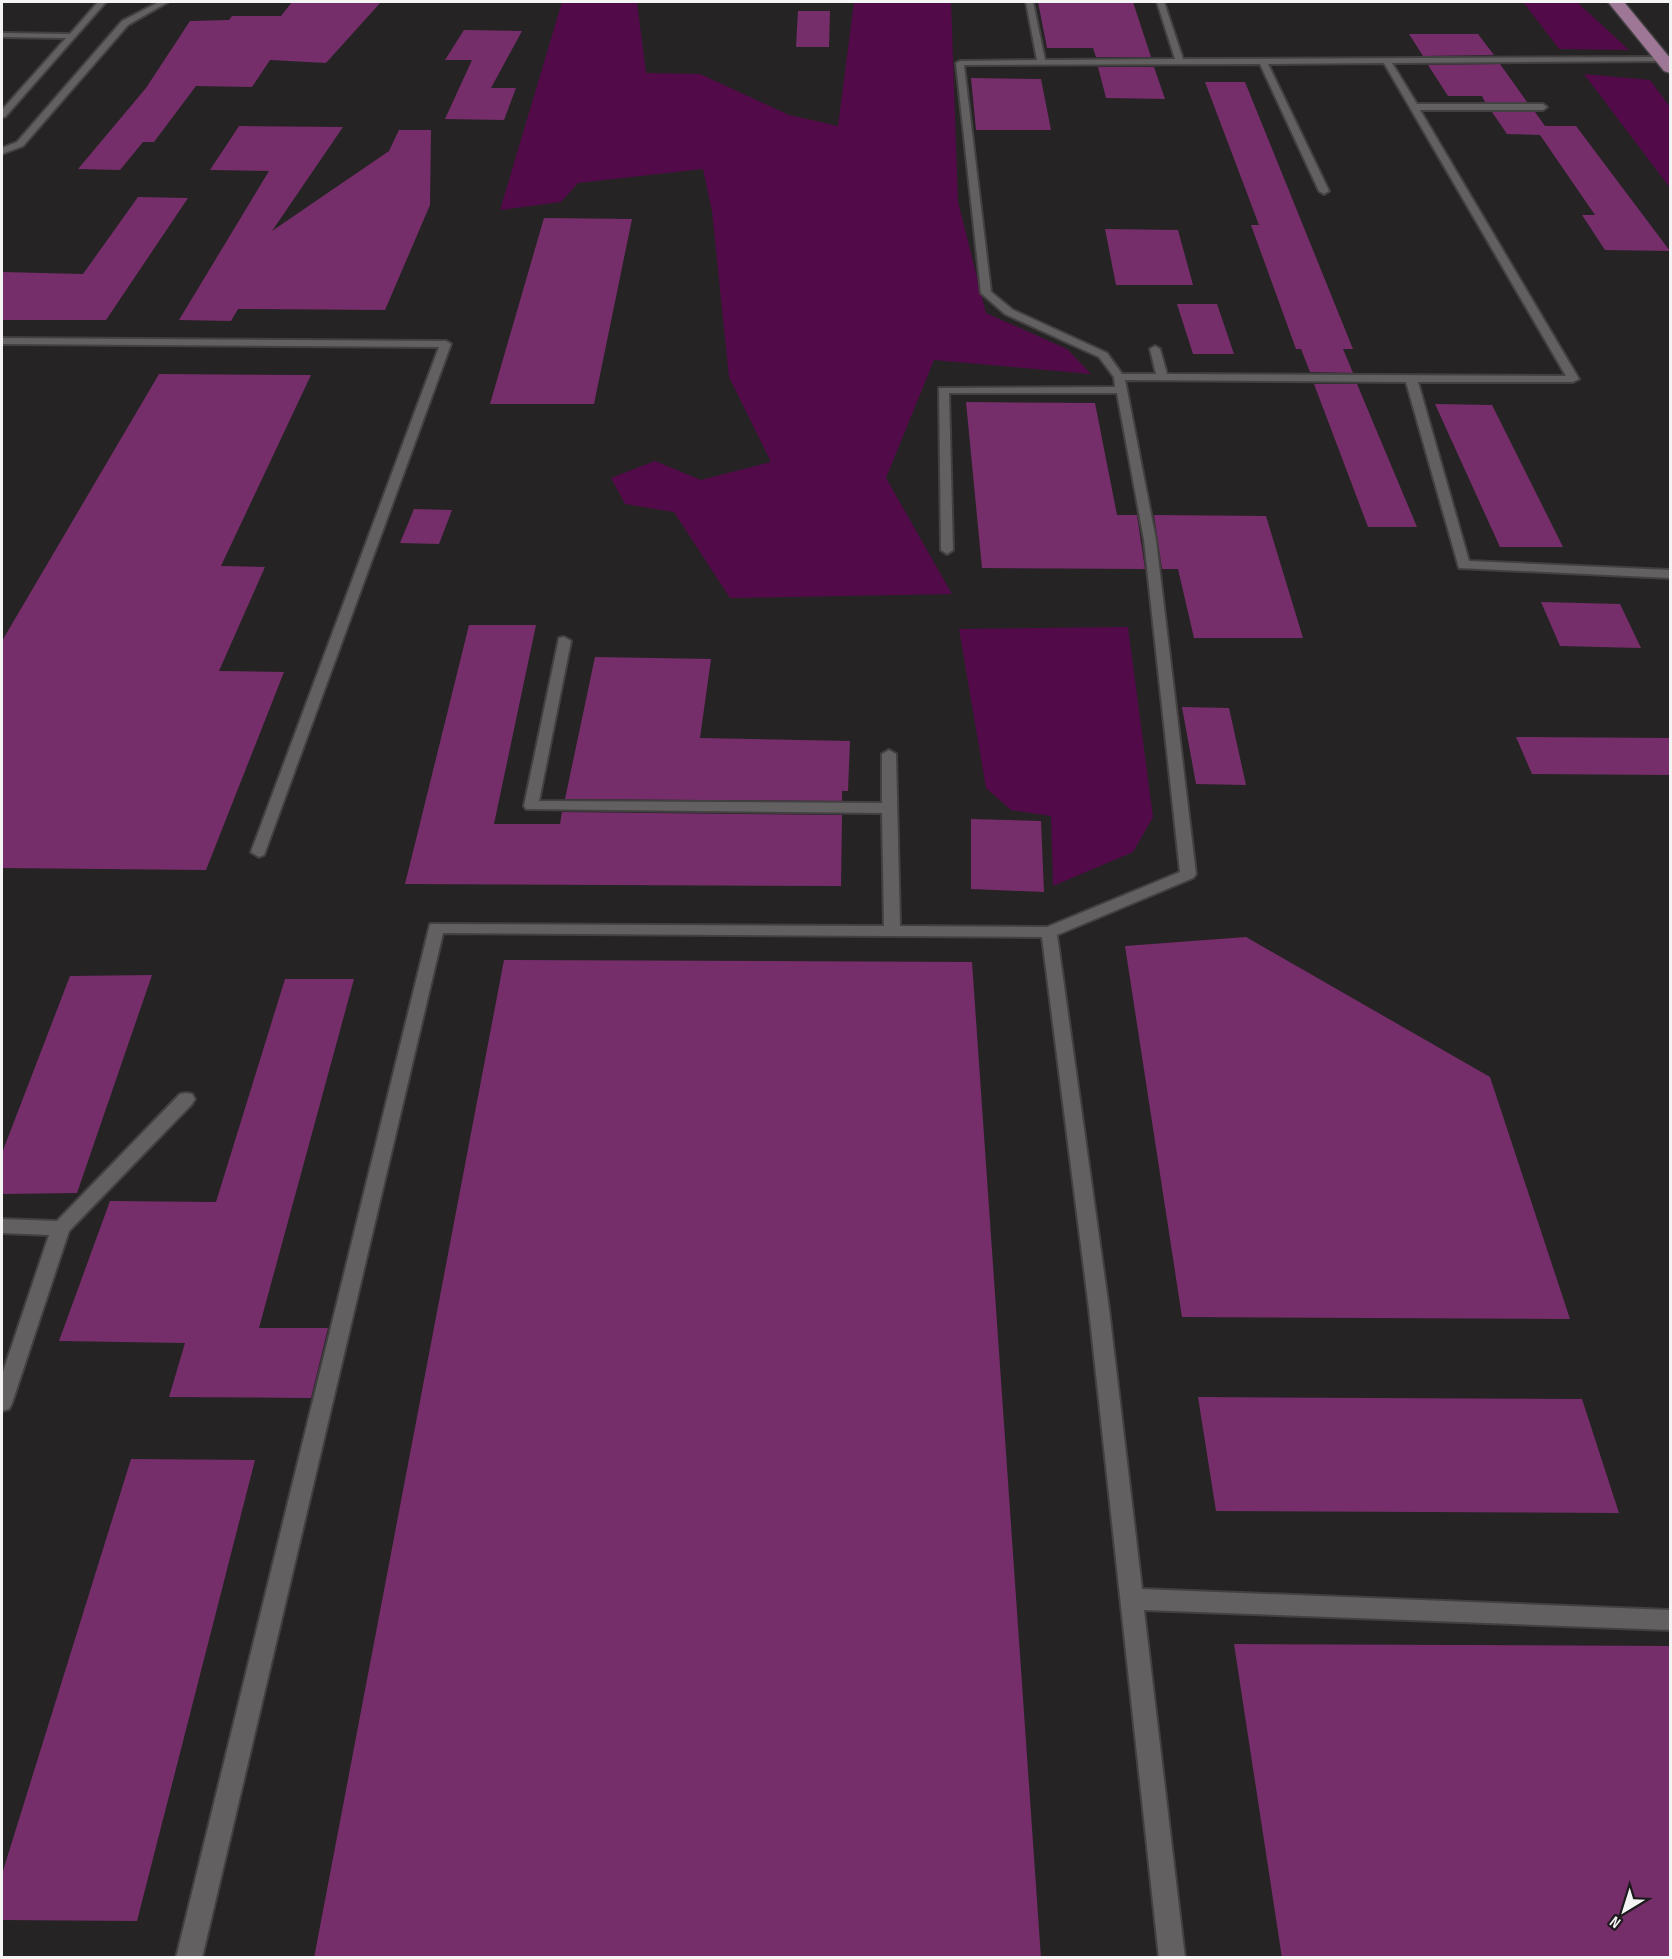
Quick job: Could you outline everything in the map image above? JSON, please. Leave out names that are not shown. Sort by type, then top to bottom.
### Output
[{"type":"main road","points":[[1616,2],[1669,62]]},
{"type":"lane","points":[[2,115],[102,2]]},
{"type":"lane","points":[[2,151],[20,144],[125,23],[164,2]]},
{"type":"lane","points":[[1029,2],[1041,62]]},
{"type":"lane","points":[[1160,2],[1180,62]]},
{"type":"lane","points":[[2,35],[72,36]]},
{"type":"lane","points":[[1263,61],[1324,191]]},
{"type":"lane","points":[[947,550],[943,390],[1120,383],[1162,377],[1573,379],[1387,61]]},
{"type":"lane","points":[[189,1958],[436,928],[1049,932],[1188,874],[1150,540],[1120,383],[1103,355],[1009,312],[986,293],[960,63],[1669,62]]},
{"type":"lane","points":[[1414,107],[1543,107]]},
{"type":"lane","points":[[2,341],[446,344],[259,852]]},
{"type":"lane","points":[[1155,349],[1162,377]]},
{"type":"lane","points":[[1411,378],[1464,565],[1671,574]]},
{"type":"lane","points":[[564,640],[531,806],[890,808]]},
{"type":"lane","points":[[889,754],[892,931]]},
{"type":"lane","points":[[1049,932],[1099,1309],[1172,1958]]},
{"type":"lane","points":[[2,1403],[61,1228],[186,1099]]},
{"type":"lane","points":[[2,1226],[61,1228]]},
{"type":"lane","points":[[1132,1599],[1671,1620]]},
{"type":"shaded area","points":[[562,2],[637,2],[646,73],[700,74],[789,115],[838,126],[854,2],[951,2],[958,202],[986,313],[1067,349],[1091,374],[934,360],[886,478],[952,594],[730,598],[674,512],[625,504],[611,478],[655,461],[701,480],[771,462],[729,377],[712,211],[703,169],[578,183],[561,202],[500,210]]},
{"type":"shaded area","points":[[1523,2],[1577,2],[1629,50],[1559,49]]},
{"type":"shaded area","points":[[1584,74],[1650,80],[1670,107],[1670,188]]},
{"type":"shaded area","points":[[1128,627],[1153,817],[1133,852],[1053,886],[1051,816],[1011,810],[986,788],[959,629]]},
{"type":"building","points":[[292,2],[381,2],[326,63],[270,60],[252,87],[196,86],[154,142],[143,142],[120,170],[78,169],[146,88],[190,21],[229,20],[232,16],[281,16]]},
{"type":"building","points":[[1038,2],[1133,2],[1151,57],[1096,57],[1093,48],[1047,48]]},
{"type":"building","points":[[798,11],[830,11],[829,47],[796,47]]},
{"type":"building","points":[[464,30],[522,31],[491,88],[516,88],[504,120],[445,119],[472,60],[445,60]]},
{"type":"building","points":[[1409,34],[1478,34],[1494,55],[1423,56]]},
{"type":"building","points":[[1500,64],[1527,102],[1485,102],[1482,96],[1448,96],[1428,65]]},
{"type":"building","points":[[1098,67],[1154,67],[1165,99],[1106,98]]},
{"type":"building","points":[[971,78],[1041,79],[1051,130],[976,130]]},
{"type":"building","points":[[1205,82],[1245,82],[1353,349],[1343,349],[1353,373],[1310,372],[1301,349],[1296,349],[1251,225],[1259,225]]},
{"type":"building","points":[[1492,112],[1535,112],[1545,126],[1576,126],[1670,251],[1605,250],[1582,215],[1595,215],[1540,135],[1507,134]]},
{"type":"building","points":[[239,126],[343,127],[272,231],[389,151],[399,130],[431,130],[430,205],[385,310],[238,309],[231,321],[179,320],[269,171],[210,170]]},
{"type":"building","points":[[138,197],[188,198],[106,320],[2,320],[2,272],[83,274]]},
{"type":"building","points":[[544,218],[632,219],[594,404],[490,404]]},
{"type":"building","points":[[1105,229],[1178,230],[1193,285],[1116,285]]},
{"type":"building","points":[[1177,304],[1217,304],[1234,354],[1193,354]]},
{"type":"building","points":[[159,374],[311,375],[221,566],[265,567],[219,671],[284,672],[206,870],[2,868],[2,641]]},
{"type":"building","points":[[1314,384],[1357,384],[1417,527],[1368,527]]},
{"type":"building","points":[[966,402],[1095,403],[1117,515],[1137,515],[1145,569],[982,568]]},
{"type":"building","points":[[1435,404],[1492,405],[1563,547],[1500,547]]},
{"type":"building","points":[[414,509],[452,510],[439,544],[400,543]]},
{"type":"building","points":[[1154,515],[1266,516],[1303,638],[1194,638],[1178,569],[1162,569]]},
{"type":"building","points":[[1541,602],[1620,604],[1641,648],[1560,646]]},
{"type":"building","points":[[469,625],[536,625],[494,824],[560,824],[562,812],[842,815],[841,886],[405,884]]},
{"type":"building","points":[[595,657],[711,659],[700,738],[850,741],[848,791],[842,791],[842,801],[565,799]]},
{"type":"building","points":[[1182,707],[1229,708],[1246,785],[1196,784]]},
{"type":"building","points":[[1516,737],[1671,738],[1671,775],[1532,774]]},
{"type":"building","points":[[971,819],[1041,821],[1044,892],[971,889]]},
{"type":"building","points":[[1246,937],[1490,1077],[1570,1319],[1182,1317],[1125,946]]},
{"type":"building","points":[[504,960],[972,962],[1041,1958],[314,1958]]},
{"type":"building","points":[[152,975],[77,1193],[2,1194],[2,1153],[70,976]]},
{"type":"building","points":[[285,979],[354,979],[259,1328],[328,1328],[311,1398],[169,1397],[185,1343],[59,1341],[110,1201],[216,1202]]},
{"type":"building","points":[[1198,1397],[1582,1399],[1619,1513],[1216,1511]]},
{"type":"building","points":[[131,1459],[255,1460],[137,1921],[2,1920],[2,1874]]},
{"type":"building","points":[[1234,1644],[1671,1646],[1671,1958],[1282,1958]]}]
